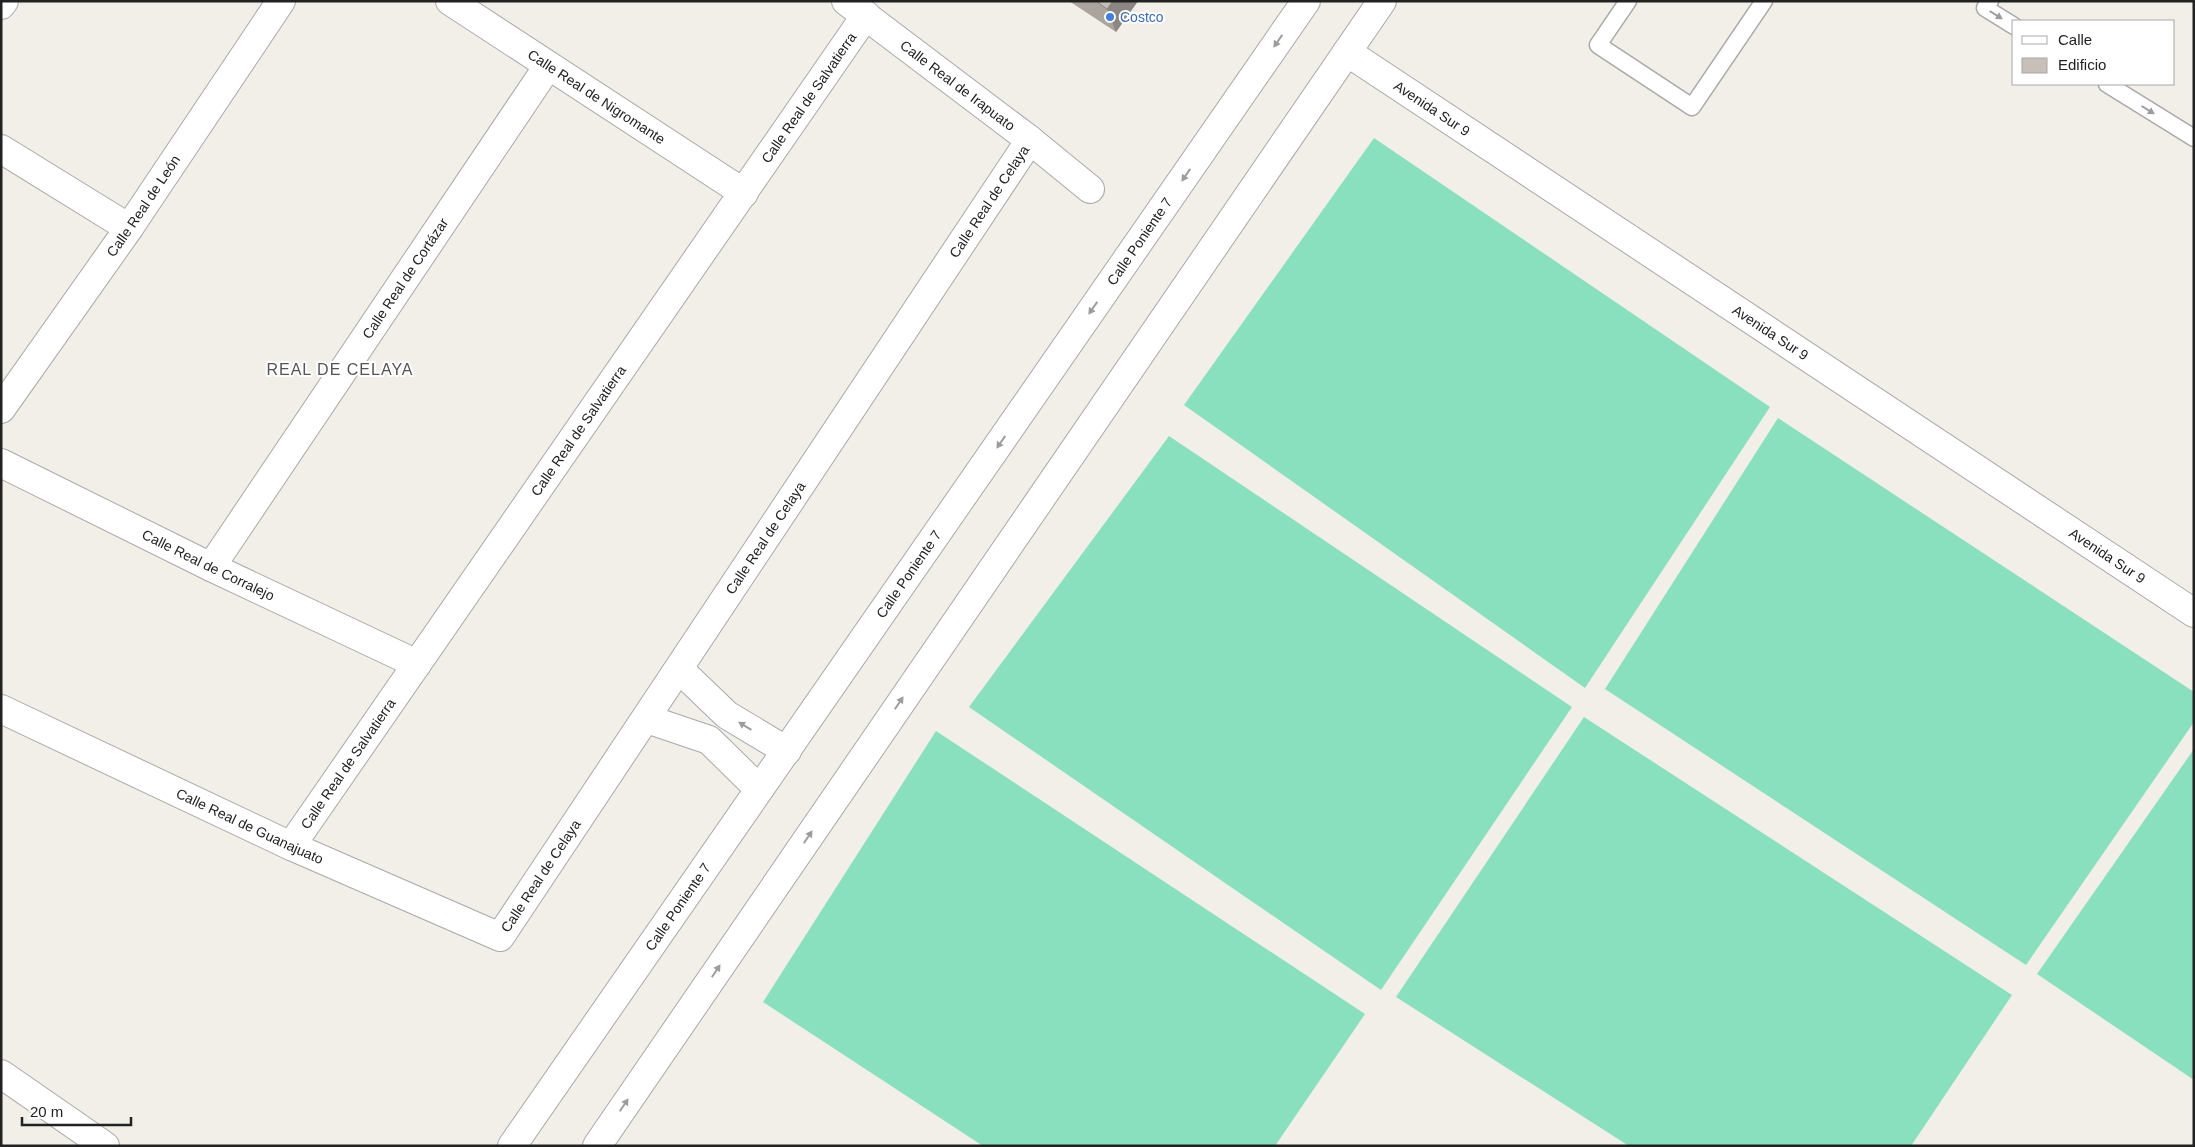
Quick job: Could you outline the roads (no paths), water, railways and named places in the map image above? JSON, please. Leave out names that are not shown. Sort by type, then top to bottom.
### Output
[{"type":"street","points":[[1,5],[4,1]]},
{"type":"street","name":"Calle Real de León","points":[[1,409],[129,228],[281,1]]},
{"type":"street","name":"Calle Real de Nigromante","points":[[450,1],[744,193]]},
{"type":"street","name":"Calle Poniente 7","points":[[512,1146],[670,919],[758,788],[787,751],[1306,1]]},
{"type":"street","points":[[597,1146],[1382,1]]},
{"type":"street","name":"Calle Real de Irapuato","points":[[856,8],[1030,140],[1090,189]]},
{"type":"street","name":"Calle Real de Salvatierra","points":[[291,846],[744,193],[856,8]]},
{"type":"street","name":"Avenida Sur 9","points":[[1347,52],[2194,613]]},
{"type":"street","name":"Calle Real de Cortázar","points":[[211,567],[548,66]]},
{"type":"street","name":"Calle Real de Celaya","points":[[500,937],[647,719],[1030,140]]},
{"type":"street","points":[[1,149],[129,228]]},
{"type":"street","name":"Calle Real de Corralejo","points":[[1,463],[211,567],[417,664]]},
{"type":"street","points":[[679,669],[727,716],[787,751]]},
{"type":"street","name":"Calle Real de Guanajuato","points":[[1,709],[291,846],[500,937]]},
{"type":"street","points":[[647,719],[709,740],[758,788]]},
{"type":"street","points":[[1,1074],[105,1146]]},
{"type":"lane","points":[[1628,1],[1598,45],[1692,107],[1764,1]]},
{"type":"lane","points":[[1990,1],[1985,8],[2012,25]]},
{"type":"lane","points":[[2109,85],[2194,138]]},
{"type":"place","name":"Costco","points":[[1110,17]]},
{"type":"district","name":"REAL DE CELAYA","points":[[340,369]]}]
